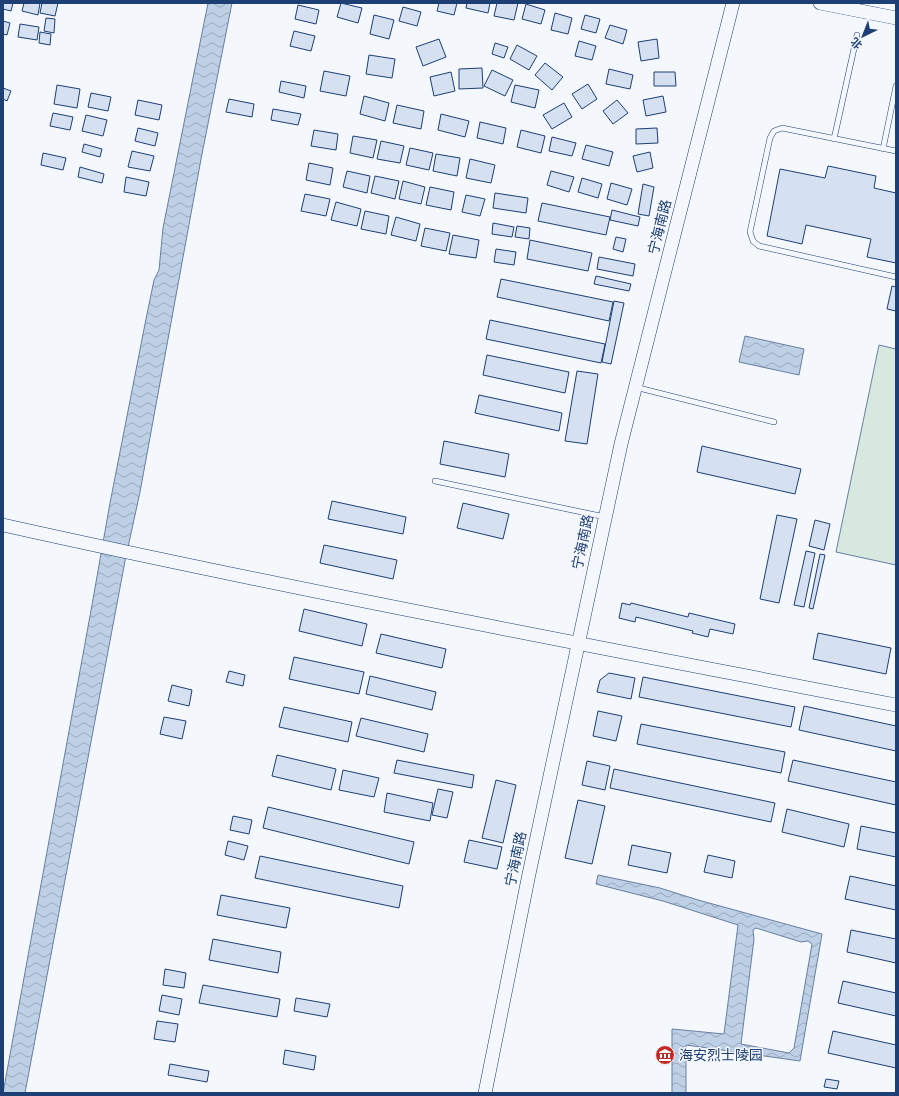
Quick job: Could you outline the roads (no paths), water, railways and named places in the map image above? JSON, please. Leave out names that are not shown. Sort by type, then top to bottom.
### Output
[{"type":"street","name":"宁海南路","points":[[485,1093],[529,874],[620,444],[734,3]]},
{"type":"street","points":[[820,3],[896,18]]},
{"type":"street","points":[[3,525],[133,554],[896,705]]},
{"type":"lane","points":[[834,139],[857,35]]},
{"type":"lane","points":[[883,149],[896,86]]},
{"type":"lane","points":[[896,151],[782,128],[774,131],[770,138],[750,232],[753,241],[759,246],[896,277]]},
{"type":"lane","points":[[635,387],[774,422]]},
{"type":"lane","points":[[435,481],[605,517]]},
{"type":"water","points":[[208,3],[232,3],[201,159],[140,492],[125,561],[25,1093],[3,1093],[110,503],[154,280],[159,270],[163,228]]},
{"type":"water","points":[[745,336],[804,349],[799,375],[739,362]]},
{"type":"water","points":[[598,875],[660,888],[822,934],[800,1061],[686,1045],[686,1093],[672,1093],[672,1029],[724,1034],[738,925],[663,901],[596,884]],"holes":[[[756,928],[801,942],[808,941],[812,944],[794,1048],[789,1053],[741,1044],[754,939],[753,930]]]},
{"type":"place","name":"海安烈士陵园","points":[[665,1055]]}]
